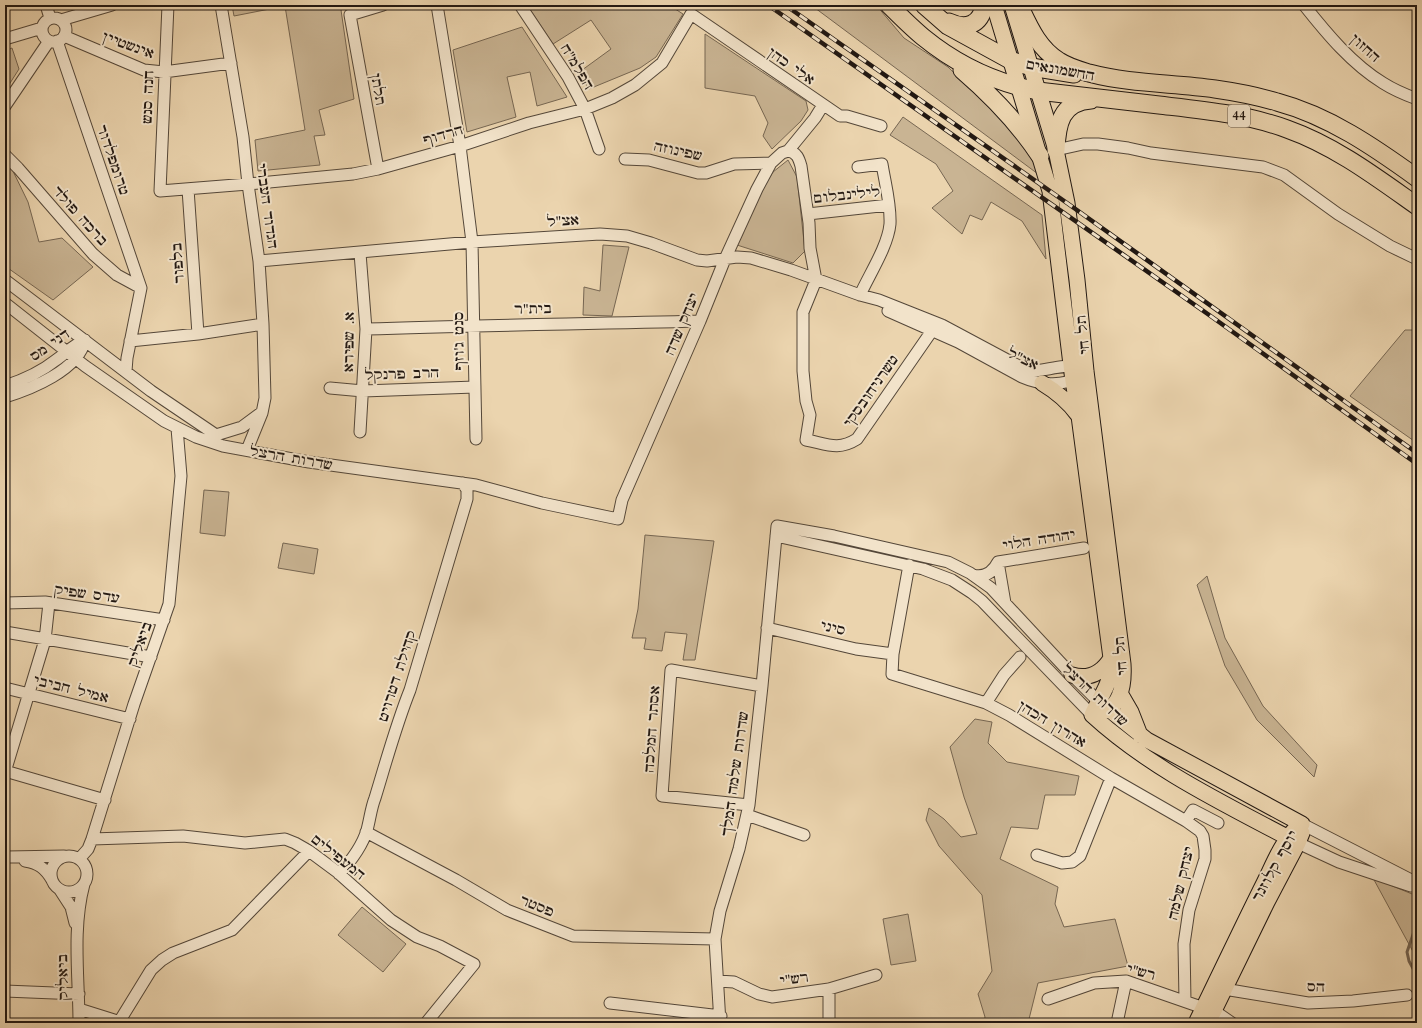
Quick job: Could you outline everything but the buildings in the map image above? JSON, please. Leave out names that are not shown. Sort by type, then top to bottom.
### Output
[{"type":"highway","name":"44","points":[[890,5],[926,40],[953,58],[994,79],[1020,87]]},
{"type":"highway","points":[[929,10],[962,27],[970,26],[976,22],[981,15],[984,5]]},
{"type":"highway","points":[[1019,5],[1028,26],[1037,40],[1058,61],[1074,69],[1110,79]]},
{"type":"highway","name":"44","points":[[929,10],[948,26],[1010,60]]},
{"type":"highway","points":[[926,40],[991,97],[1029,139],[1040,156]]},
{"type":"highway","name":"החשמונאים","points":[[1010,60],[1031,67],[1110,79]]},
{"type":"highway","name":"44","points":[[1110,79],[1215,89],[1284,104],[1337,126],[1388,157],[1417,178]]},
{"type":"highway","name":"החשמונאים","points":[[1020,87],[1038,91]]},
{"type":"highway","name":"44","points":[[1038,91],[1212,111],[1271,123],[1327,146],[1375,175],[1417,206]]},
{"type":"highway","points":[[1056,150],[1059,125],[1065,111],[1074,103],[1089,100],[1115,100]]},
{"type":"main road","name":"תל חי","points":[[994,5],[1010,60],[1020,87],[1050,192],[1072,373],[1112,667],[1103,705],[1092,716]]},
{"type":"main road","name":"תל חי","points":[[1012,5],[1056,150],[1066,203],[1077,280],[1086,371],[1124,674],[1120,693],[1114,704],[1103,705]]},
{"type":"main road","points":[[1042,383],[1070,403],[1079,416]]},
{"type":"main road","points":[[1072,675],[1086,677],[1094,675],[1101,670],[1111,658]]},
{"type":"main road","points":[[1120,693],[1131,712],[1140,736]]},
{"type":"main road","name":"שדרות הרצל","points":[[1103,705],[1140,736],[1174,756],[1302,824]]},
{"type":"main road","name":"שדרות הרצל","points":[[1092,716],[1124,742],[1164,768],[1221,803],[1293,840]]},
{"type":"main road","name":"יוסף קלוזנר","points":[[1196,1023],[1208,1014],[1224,989],[1273,890],[1293,840],[1295,829],[1302,824]]},
{"type":"main road","name":"יוסף קלוזנר","points":[[1208,1014],[1259,893],[1293,840]]},
{"type":"street","points":[[46,5],[50,18]]},
{"type":"street","points":[[57,40],[43,36],[42,28],[45,21],[50,18],[61,20],[112,5]]},
{"type":"street","name":"חנה סנש","points":[[160,191],[168,5]]},
{"type":"street","name":"הגדוד העברי","points":[[221,5],[243,137],[262,287],[265,398],[262,413],[247,450]]},
{"type":"street","name":"תלתן","points":[[378,169],[350,15],[383,5]]},
{"type":"street","name":"סנט ג'וזף","points":[[437,5],[460,146],[472,242],[476,439]]},
{"type":"street","name":"הפלמ\"ח","points":[[520,5],[568,77],[584,109],[599,149]]},
{"type":"street","name":"החזון","points":[[1305,5],[1330,36],[1365,69],[1384,84],[1417,100]]},
{"type":"street","name":"הרדוף","points":[[160,191],[353,174],[378,169],[460,146],[529,123],[584,109],[612,98],[635,85],[662,63],[691,14]]},
{"type":"street","name":"אלי כהן","points":[[691,14],[840,116],[847,116],[881,126]]},
{"type":"street","points":[[5,106],[66,28],[61,20]]},
{"type":"street","points":[[5,39],[42,28]]},
{"type":"street","name":"אינשטיין","points":[[57,40],[144,70],[164,72],[231,63]]},
{"type":"street","name":"טרומפלדור","points":[[57,40],[141,288]]},
{"type":"street","points":[[816,280],[810,248],[808,214],[801,166],[798,158],[792,152],[798,140],[816,118],[823,105]]},
{"type":"street","points":[[1056,150],[1083,144],[1098,144],[1151,153],[1263,167],[1284,175],[1338,214],[1390,246],[1417,259]]},
{"type":"street","name":"יצחק שדה","points":[[618,519],[622,500],[700,321],[725,259],[757,189],[771,163],[782,153],[792,152]]},
{"type":"street","name":"ברכה פולד","points":[[5,156],[18,168],[93,254],[117,275],[141,288]]},
{"type":"street","name":"שפינוזה","points":[[625,159],[649,160],[698,173],[706,173],[734,164],[771,163]]},
{"type":"street","points":[[858,167],[882,164],[889,205],[890,225],[886,242],[860,295]]},
{"type":"street","name":"בלפור","points":[[188,189],[198,334]]},
{"type":"street","name":"לילינבלום","points":[[808,214],[889,205]]},
{"type":"street","name":"אצ\"ל","points":[[259,261],[472,242],[600,234],[627,236],[697,260],[707,261],[737,257],[751,258],[791,270],[860,295],[876,307],[937,328],[1028,371],[1072,373],[1086,371]]},
{"type":"street","points":[[791,270],[805,263],[810,248]]},
{"type":"street","name":"א. שפירא","points":[[360,253],[366,329],[360,432]]},
{"type":"street","points":[[262,287],[272,260]]},
{"type":"street","points":[[5,280],[152,391],[216,435],[238,429],[262,413]]},
{"type":"street","name":"טשרניחובסקי","points":[[816,280],[803,312],[803,371],[806,401],[810,415],[806,440],[839,447],[847,445],[857,439],[937,328]]},
{"type":"street","points":[[126,371],[130,341],[141,288]]},
{"type":"street","name":"שדרות הרצל","points":[[5,303],[70,355],[150,412],[177,428],[211,442],[329,465],[463,482],[548,504],[618,519]]},
{"type":"street","name":"בית\"ר","points":[[366,329],[474,325],[700,321]]},
{"type":"street","points":[[130,341],[198,334],[264,324]]},
{"type":"street","name":"אצ\"ל","points":[[937,328],[958,342],[1032,381],[1052,383],[1072,373]]},
{"type":"street","name":"דני מס","points":[[5,397],[34,386],[54,375],[70,355],[74,345],[84,340]]},
{"type":"street","name":"דני מס","points":[[5,386],[70,355]]},
{"type":"street","points":[[54,375],[85,366]]},
{"type":"street","name":"הרב פרנקל","points":[[330,388],[363,391],[475,387]]},
{"type":"street","name":"ביאליק","points":[[80,858],[88,849],[92,839],[130,719],[164,620],[171,594],[181,476],[177,428]]},
{"type":"street","name":"קהילת דטרויט","points":[[339,874],[350,863],[366,832],[373,804],[403,707],[410,690],[467,499],[467,490],[463,482]]},
{"type":"street","name":"שדרות הרצל","points":[[776,531],[909,565],[930,571],[952,580],[967,589],[982,601],[1092,716]]},
{"type":"street","name":"שדרות הרצל","points":[[776,531],[834,536],[948,562],[973,575],[991,588],[1072,675],[1103,705]]},
{"type":"street","name":"שדרות שלמה המלך","points":[[720,1019],[715,939],[720,911],[739,849],[748,810],[762,686],[776,531]]},
{"type":"street","name":"יהודה הלוי","points":[[973,575],[982,576],[991,572],[998,562],[1084,548]]},
{"type":"street","name":"יהודה הלוי","points":[[998,562],[1006,603]]},
{"type":"street","points":[[893,654],[909,565]]},
{"type":"street","name":"עדס שפיק","points":[[5,603],[49,603],[164,620]]},
{"type":"street","points":[[49,603],[45,640],[5,771],[105,800]]},
{"type":"street","name":"סיני","points":[[767,628],[856,649],[893,654]]},
{"type":"street","points":[[5,632],[151,657]]},
{"type":"street","name":"אהרון הכהן","points":[[893,654],[892,674],[986,703],[1009,715],[1111,778],[1186,821]]},
{"type":"street","points":[[986,703],[1004,675],[1020,657]]},
{"type":"street","name":"אסתר המלכה","points":[[748,810],[662,796],[671,670],[762,686]]},
{"type":"street","name":"אמיל חביבי","points":[[5,688],[130,719]]},
{"type":"street","points":[[1037,855],[1062,863],[1072,862],[1080,856],[1111,778]]},
{"type":"street","points":[[748,810],[804,835]]},
{"type":"street","points":[[1186,821],[1194,810],[1218,823]]},
{"type":"street","name":"יצחק שלמה","points":[[1186,821],[1200,831],[1203,836],[1206,850],[1189,910],[1184,944],[1186,1001]]},
{"type":"street","name":"שדרות הרצל","points":[[1302,824],[1417,883]]},
{"type":"street","name":"פסטר","points":[[366,832],[456,880],[507,910],[573,936],[715,939]]},
{"type":"street","name":"המעפילים","points":[[92,839],[183,836],[245,843],[285,839],[295,843],[309,851],[339,874],[368,902],[417,938],[440,946],[474,964],[426,1023]]},
{"type":"street","name":"שדרות הרצל","points":[[1293,840],[1339,862],[1417,888]]},
{"type":"street","points":[[79,1009],[120,1023],[152,970],[162,960],[173,953],[232,930],[309,851]]},
{"type":"street","points":[[53,881],[51,870],[53,865],[61,857],[67,856]]},
{"type":"street","points":[[76,856],[80,858],[87,867],[87,879],[84,884],[76,890],[60,890],[43,867],[36,863],[6,857],[76,856]]},
{"type":"street","name":"ביאליק","points":[[79,1023],[77,931],[79,903],[84,884]]},
{"type":"street","name":"ביאליק","points":[[60,890],[71,907],[77,931]]},
{"type":"street","name":"רש\"י","points":[[718,981],[734,982],[759,994],[772,997],[829,989],[876,975]]},
{"type":"street","points":[[1117,1023],[1126,981]]},
{"type":"street","name":"רש\"י","points":[[1048,998],[1094,983],[1126,981],[1186,1001],[1208,1014],[1232,1023]]},
{"type":"street","points":[[829,989],[829,1023]]},
{"type":"street","name":"הס","points":[[1224,989],[1308,1003],[1353,1001],[1407,995]]},
{"type":"street","points":[[5,991],[79,994]]},
{"type":"street","points":[[610,1003],[720,1019]]},
{"type":"shaded area","points":[[232,5],[354,5],[341,10],[354,99],[319,110],[325,135],[314,136],[320,165],[258,171],[255,140],[305,130],[285,6],[234,16]]},
{"type":"shaded area","points":[[527,5],[669,5],[683,14],[656,57],[640,68],[589,89],[578,73],[611,49],[591,20],[553,44]]},
{"type":"shaded area","points":[[811,5],[876,5],[904,38],[948,67],[999,116],[1032,157],[1038,174]]},
{"type":"shaded area","points":[[522,27],[567,97],[537,106],[530,72],[507,77],[516,117],[467,132],[453,50]]},
{"type":"shaded area","points":[[705,34],[806,101],[808,110],[801,121],[772,149],[763,136],[768,123],[755,96],[705,88]]},
{"type":"shaded area","points":[[12,48],[19,69],[5,91],[5,51]]},
{"type":"shaded area","points":[[903,117],[1042,215],[1046,259],[1022,221],[991,202],[982,220],[970,215],[962,234],[932,208],[953,191],[936,164],[890,135]]},
{"type":"shaded area","points":[[788,160],[797,177],[805,251],[793,263],[737,245],[758,196],[773,172]]},
{"type":"shaded area","points":[[5,165],[10,165],[28,202],[39,242],[62,238],[93,267],[53,300],[5,266]]},
{"type":"shaded area","points":[[603,245],[629,247],[612,316],[583,315],[584,287],[600,291]]},
{"type":"shaded area","points":[[1405,330],[1417,330],[1417,443],[1350,396]]},
{"type":"shaded area","points":[[204,490],[229,492],[225,536],[200,533]]},
{"type":"shaded area","points":[[645,535],[714,541],[695,660],[683,660],[687,634],[665,632],[662,651],[644,649],[646,638],[632,638],[638,609]]},
{"type":"shaded area","points":[[283,543],[318,549],[314,574],[278,568]]},
{"type":"shaded area","points":[[1207,576],[1225,638],[1263,706],[1317,765],[1314,777],[1257,720],[1225,666],[1197,585]]},
{"type":"shaded area","points":[[975,719],[992,722],[988,743],[1007,762],[1079,776],[1075,795],[1045,795],[1038,829],[1011,827],[1000,859],[1058,887],[1055,904],[1064,927],[1115,919],[1128,966],[1038,983],[1028,1023],[984,1023],[985,1017],[978,994],[992,971],[982,895],[939,846],[926,820],[929,808],[944,819],[961,837],[977,834],[964,797],[950,747]]},
{"type":"shaded area","points":[[1373,878],[1417,896],[1417,959]]},
{"type":"shaded area","points":[[362,907],[406,944],[383,972],[338,935]]},
{"type":"shaded area","points":[[908,914],[916,961],[891,965],[883,919]]},
{"type":"waterway","points":[[1417,923],[1407,952],[1409,961],[1417,976]]},
{"type":"railway","points":[[768,5],[1212,317],[1417,464]]},
{"type":"railway","points":[[785,5],[1067,203],[1417,453]]}]
